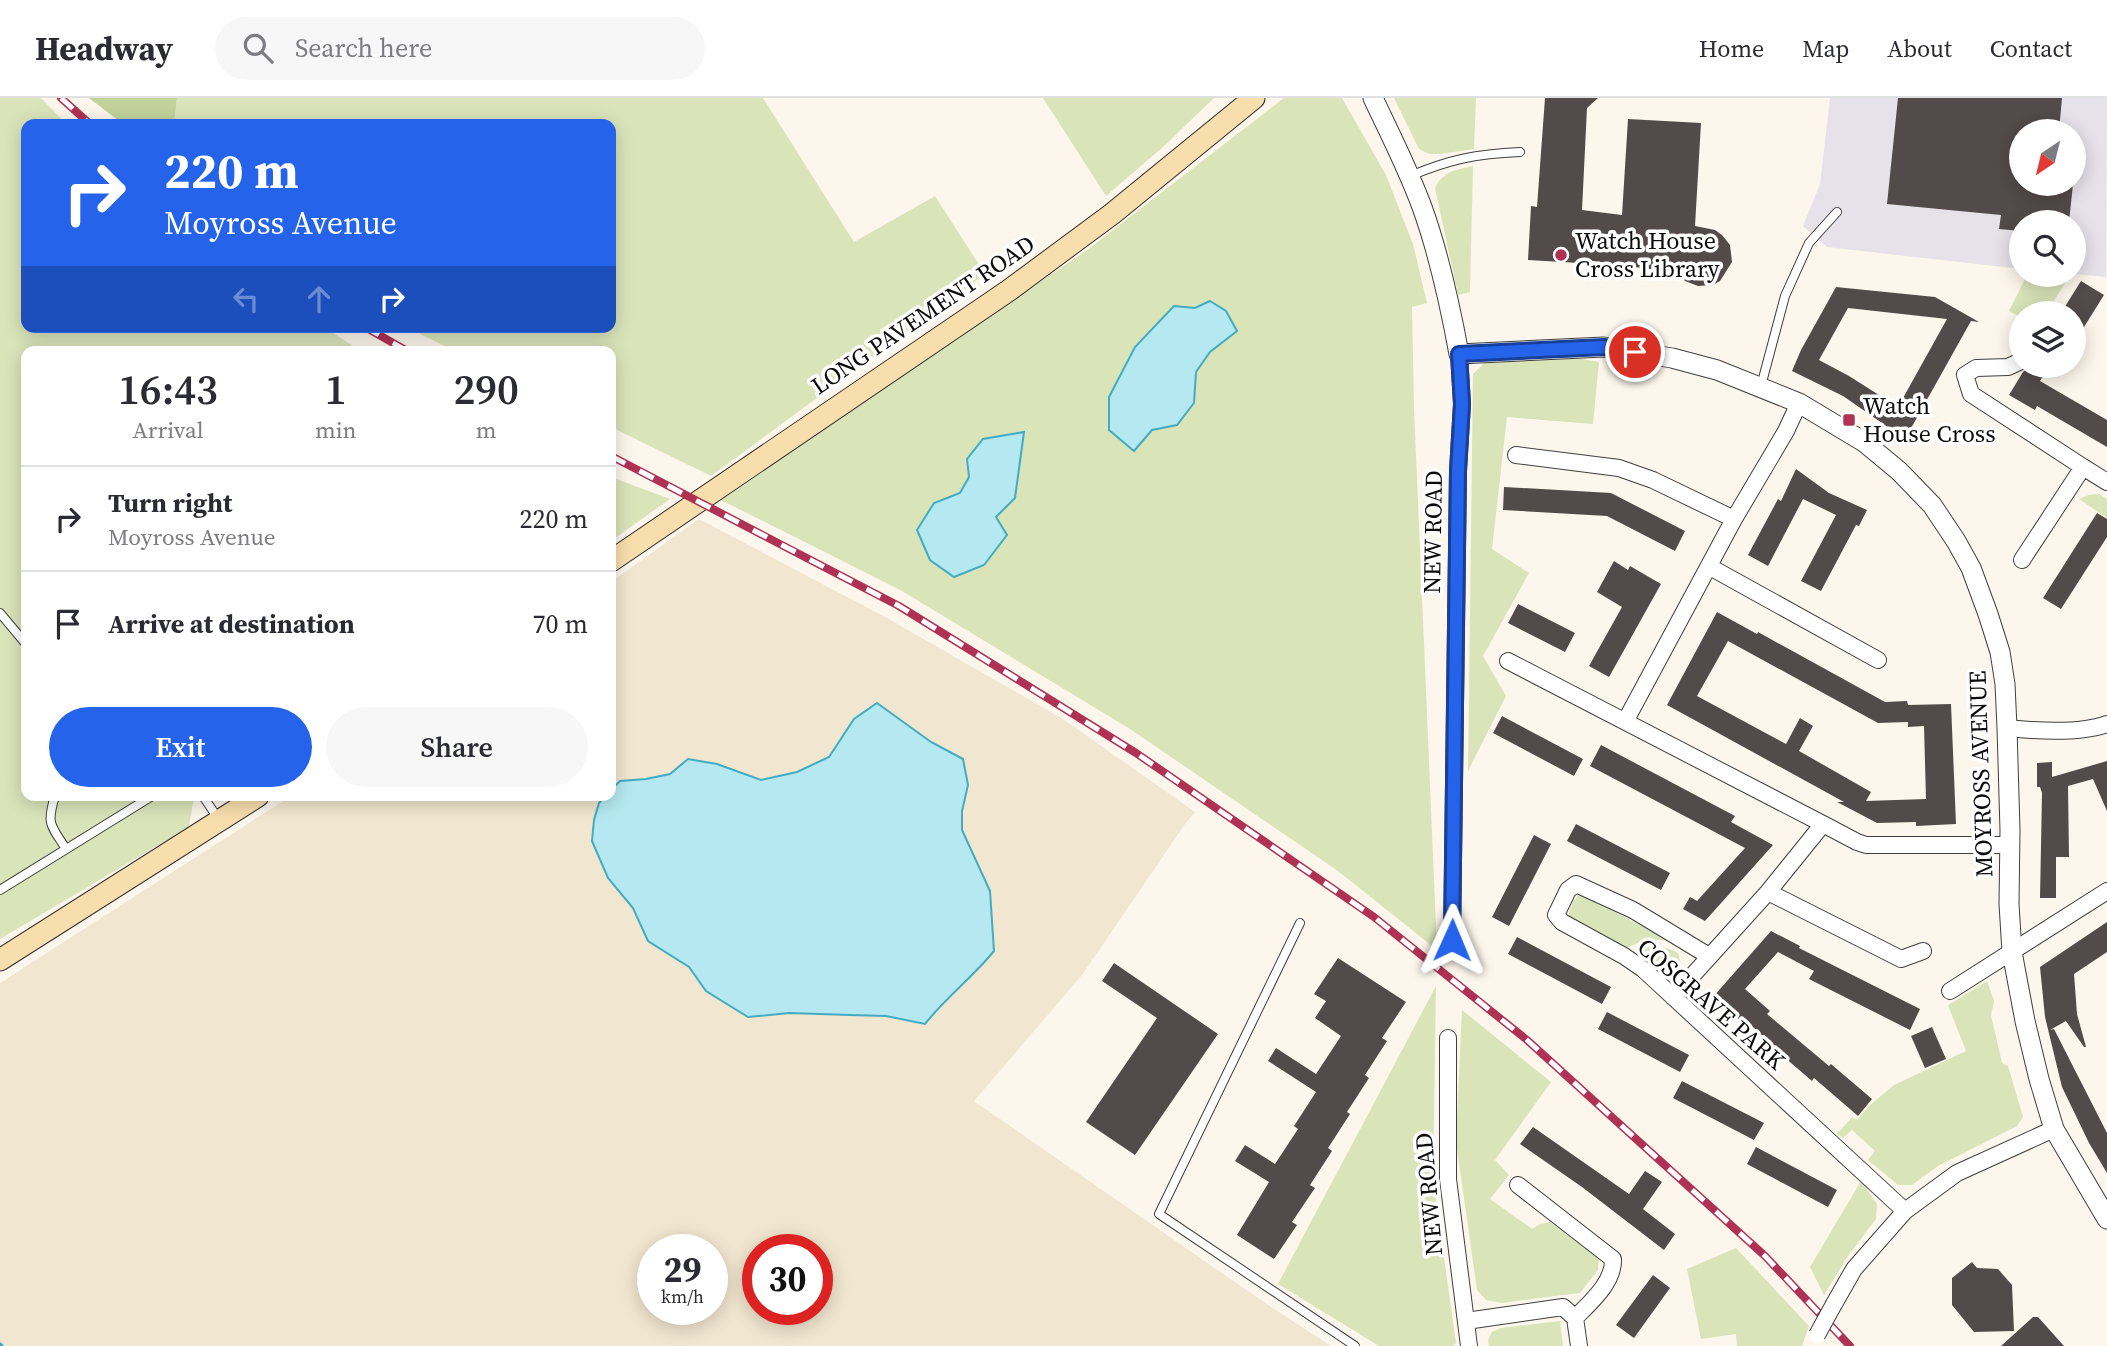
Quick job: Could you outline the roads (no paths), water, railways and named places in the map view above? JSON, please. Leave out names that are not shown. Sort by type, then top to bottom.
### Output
[{"type":"main road","name":"LONG PAVEMENT ROAD","points":[[616,558],[1008,291],[1112,214],[1254,98]]},
{"type":"main road","points":[[0,960],[250,801]]},
{"type":"street","name":"NEW ROAD","points":[[1373,98],[1423,209],[1451,310],[1459,354],[1462,404],[1458,471],[1452,940]]},
{"type":"street","name":"MOYROSS AVENUE","points":[[1459,354],[1604,347],[1672,358],[1717,370],[1799,403],[1864,442],[1899,471],[1932,505],[1971,568],[2000,652],[2007,728],[2012,952],[2039,1079],[2053,1129],[2107,1219]]},
{"type":"street","points":[[2009,367],[1976,368],[1965,375],[1971,394],[2107,482]]},
{"type":"street","points":[[1626,720],[1799,403]]},
{"type":"street","points":[[1516,455],[1628,471],[1653,480],[1734,519]]},
{"type":"street","points":[[2022,560],[2083,467]]},
{"type":"street","points":[[1710,567],[1878,660]]},
{"type":"street","points":[[1508,661],[1866,845],[2010,845]]},
{"type":"street","points":[[2007,728],[2085,729],[2107,724]]},
{"type":"street","points":[[1673,997],[1768,892],[1823,824]]},
{"type":"street","name":"COSGRAVE PARK","points":[[1709,956],[1633,911],[1576,884],[1568,890],[1556,915],[1562,922],[1624,956],[1643,970],[1905,1211]]},
{"type":"street","points":[[1950,990],[2107,891]]},
{"type":"street","points":[[1768,892],[1901,958],[1923,951]]},
{"type":"street","name":"NEW ROAD","points":[[1448,1038],[1448,1179],[1469,1346]]},
{"type":"street","points":[[1815,1340],[1854,1269],[1905,1211],[1957,1173],[2053,1129]]},
{"type":"street","points":[[1518,1185],[1613,1259],[1614,1269],[1596,1298],[1575,1318]]},
{"type":"street","points":[[1466,1321],[1563,1307],[1575,1318],[1579,1346]]},
{"type":"lane","points":[[1410,176],[1457,159],[1481,154],[1520,152]]},
{"type":"lane","points":[[1761,386],[1785,296],[1804,253],[1809,243],[1838,212]]},
{"type":"lane","points":[[0,613],[21,638]]},
{"type":"lane","points":[[54,801],[49,817],[66,849]]},
{"type":"lane","points":[[0,890],[144,801]]},
{"type":"lane","points":[[206,801],[219,821]]},
{"type":"lane","points":[[1300,923],[1159,1214],[1355,1346]]},
{"type":"water","points":[[1210,301],[1226,311],[1237,331],[1210,352],[1196,372],[1194,403],[1177,425],[1152,430],[1134,451],[1109,430],[1109,397],[1135,347],[1174,306],[1195,308]]},
{"type":"water","points":[[1024,432],[1015,498],[996,517],[1007,535],[984,565],[954,577],[930,560],[917,530],[934,503],[960,493],[969,477],[967,459],[983,439]]},
{"type":"water","points":[[877,703],[931,742],[963,759],[968,785],[962,811],[962,830],[990,891],[994,951],[925,1024],[886,1016],[789,1013],[748,1017],[706,991],[689,967],[648,941],[633,908],[608,878],[592,841],[599,803],[616,801],[616,785],[620,781],[670,774],[688,759],[717,764],[761,780],[797,772],[829,757],[854,719]]},
{"type":"railway","points":[[61,98],[84,119]]},
{"type":"railway","points":[[376,333],[398,346]]},
{"type":"railway","points":[[616,459],[899,606],[1136,753],[1374,917],[1527,1040],[1765,1256],[1850,1346]]},
{"type":"place","name":"Watch House Cross Library","points":[[1561,255]]},
{"type":"place","name":"Watch House Cross","points":[[1849,420]]}]
